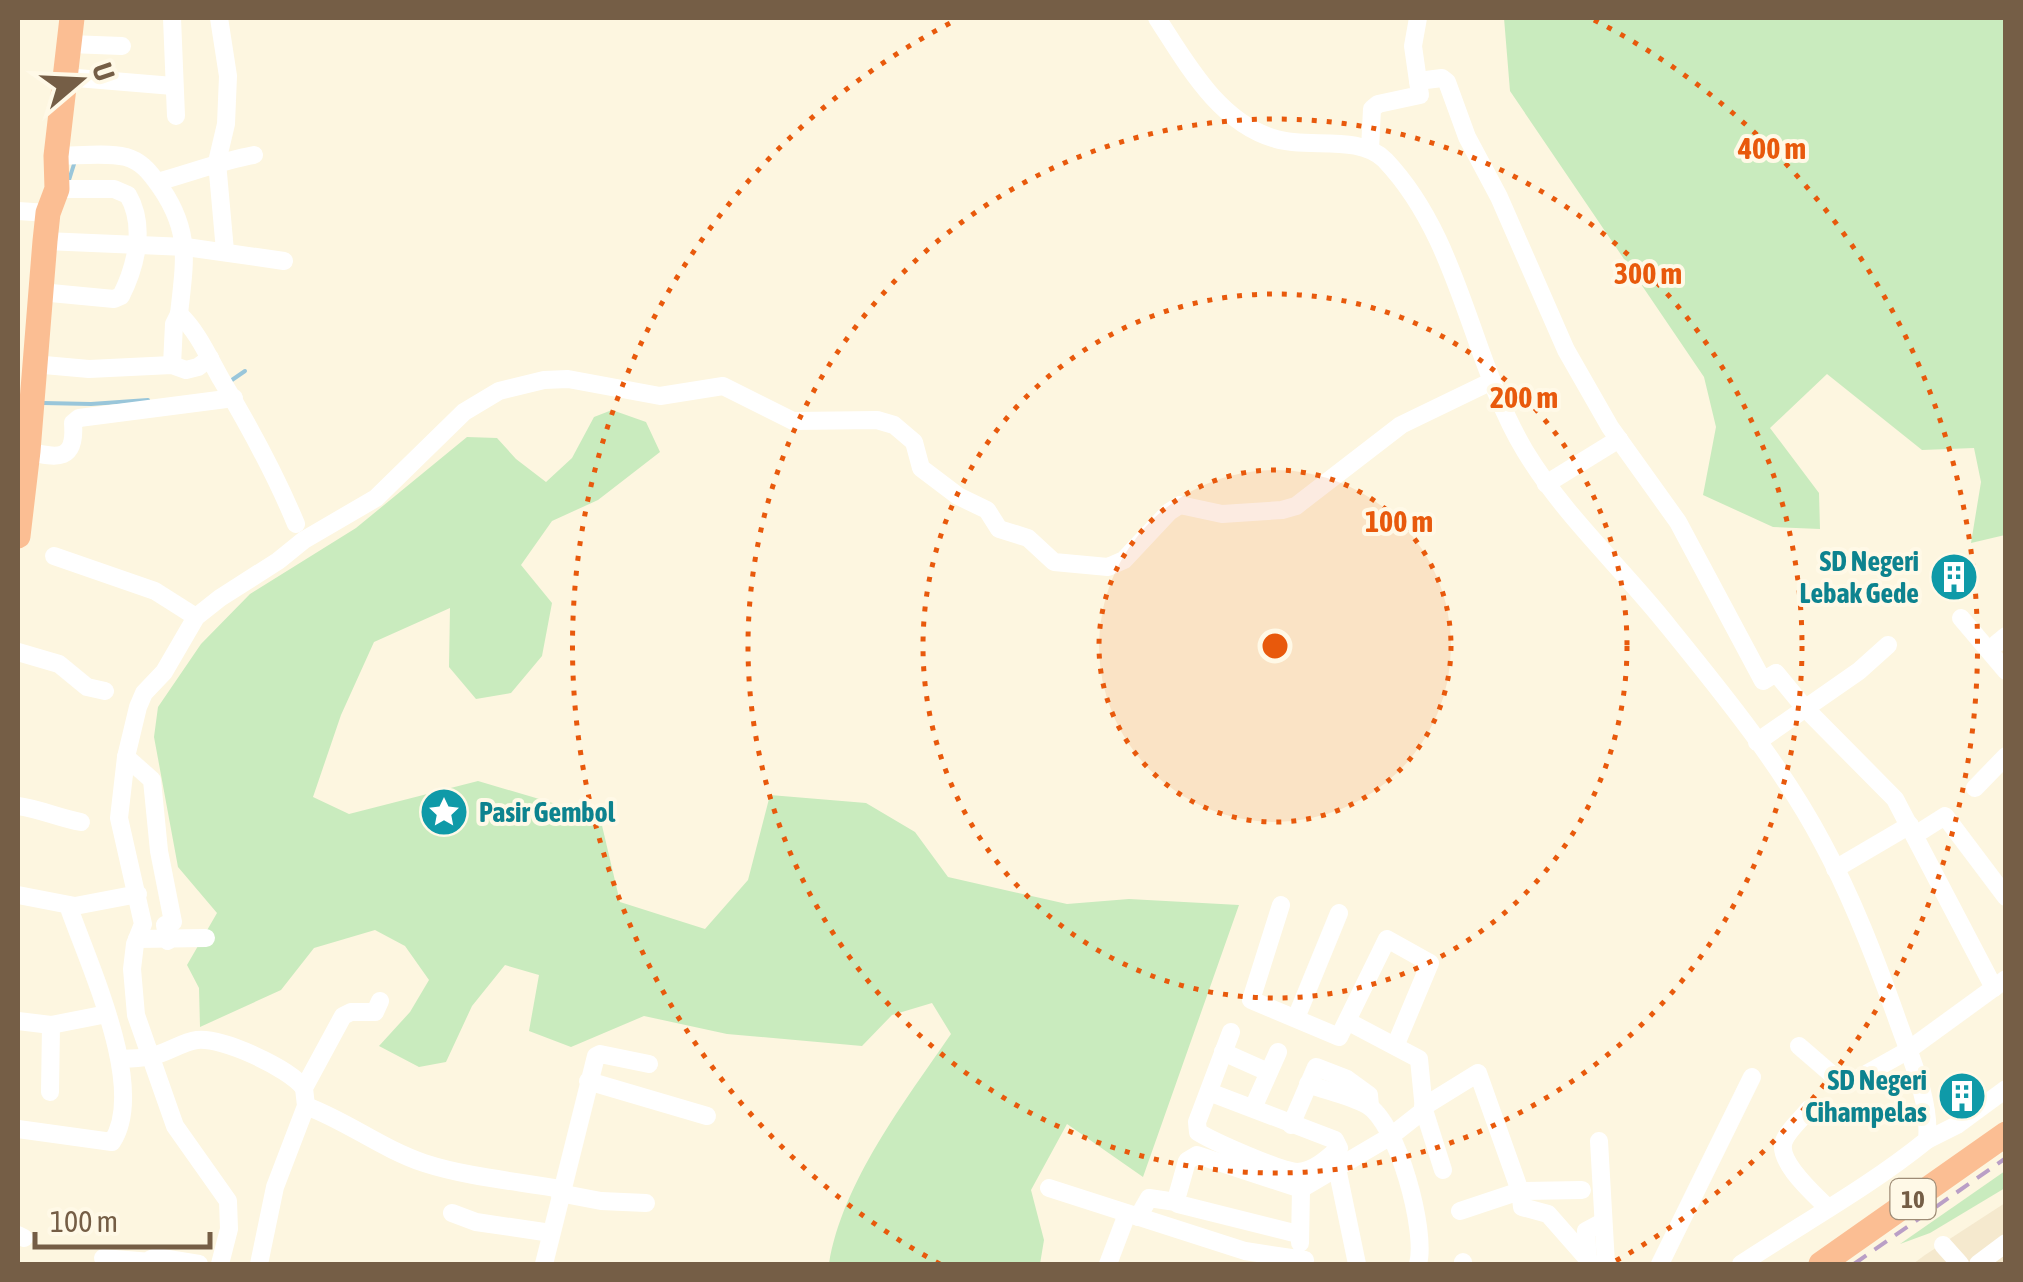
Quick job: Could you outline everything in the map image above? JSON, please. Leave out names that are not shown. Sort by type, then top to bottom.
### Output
[{"type":"highway","points":[[18,536],[20,490],[28,452],[29,348],[40,292],[72,18]]},
{"type":"highway","name":"10","points":[[1821,1264],[2006,1134]]},
{"type":"street","points":[[172,18],[176,116]]},
{"type":"street","points":[[219,18],[228,102],[217,162],[225,251]]},
{"type":"street","points":[[1157,18],[1214,97],[1250,128],[1287,142],[1370,149],[1420,204],[1516,436],[1546,484],[1658,614],[1757,742],[1821,839],[1885,985],[1908,1050],[1926,1112],[1927,1140]]},
{"type":"street","points":[[1370,149],[1372,109],[1378,104],[1418,96],[1413,46],[1418,18]]},
{"type":"street","points":[[69,44],[122,46]]},
{"type":"street","points":[[65,77],[174,86]]},
{"type":"street","points":[[1418,81],[1442,78],[1447,82],[1467,136],[1518,239],[1566,350],[1620,439],[1678,522],[1763,680],[1776,673],[1804,707],[1882,782],[2000,984],[1908,1050],[1846,1084],[1798,1046]]},
{"type":"street","points":[[158,182],[217,162],[254,155]]},
{"type":"street","points":[[56,156],[114,156],[135,161],[158,182],[179,219],[186,247],[172,365]]},
{"type":"street","points":[[114,156],[114,188]]},
{"type":"street","points":[[18,224],[49,218],[114,188]]},
{"type":"street","points":[[40,292],[114,299],[121,296],[131,276],[137,218],[128,195],[114,188]]},
{"type":"street","points":[[18,210],[136,245],[225,251],[284,261]]},
{"type":"street","points":[[179,314],[190,325],[229,391],[296,524]]},
{"type":"street","points":[[29,348],[90,369],[172,365],[192,370],[210,358]]},
{"type":"street","points":[[220,1264],[230,1229],[228,1201],[175,1126],[133,1001],[132,970],[143,924],[119,818],[126,758],[144,693],[164,672],[196,617],[304,540],[376,498],[464,412],[500,391],[544,380],[568,379],[660,396],[723,386],[792,421],[862,419],[894,425],[916,444],[921,468],[958,496],[988,511],[999,529],[1028,538],[1054,562],[1096,567],[1124,560],[1180,505],[1222,514],[1296,506],[1401,425],[1492,382]]},
{"type":"street","points":[[28,452],[56,457],[64,454],[74,438],[73,424],[80,418],[229,391]]},
{"type":"street","points":[[1546,484],[1620,439]]},
{"type":"street","points":[[54,556],[155,591],[196,617]]},
{"type":"street","points":[[1962,618],[2006,671]]},
{"type":"street","points":[[1989,650],[2006,636]]},
{"type":"street","points":[[1757,742],[1859,671],[1888,645]]},
{"type":"street","points":[[18,652],[59,664],[87,687],[105,691]]},
{"type":"street","points":[[1975,788],[2006,756]]},
{"type":"street","points":[[126,758],[152,780],[159,852],[172,922],[165,926],[168,941]]},
{"type":"street","points":[[18,806],[41,808],[55,818],[81,822]]},
{"type":"street","points":[[1835,869],[1945,816],[2006,897]]},
{"type":"street","points":[[18,895],[68,905],[138,894]]},
{"type":"street","points":[[18,1128],[112,1142],[117,1134],[121,1113],[120,1059],[68,905]]},
{"type":"street","points":[[1282,906],[1251,1000],[1339,1038],[1387,939],[1430,963],[1396,1044]]},
{"type":"street","points":[[1296,1018],[1338,913]]},
{"type":"street","points":[[137,940],[206,938]]},
{"type":"street","points":[[259,1264],[275,1187],[305,1097],[343,1016],[374,1012],[380,1001]]},
{"type":"street","points":[[18,1021],[51,1025],[107,1014]]},
{"type":"street","points":[[1349,1022],[1419,1059],[1424,1108],[1442,1170]]},
{"type":"street","points":[[50,1092],[51,1025]]},
{"type":"street","points":[[1209,1092],[1335,1140],[1338,1148],[1317,1166],[1297,1172],[1216,1142],[1196,1127],[1231,1032]]},
{"type":"street","points":[[120,1059],[152,1056],[197,1040],[217,1042],[276,1066],[298,1080],[305,1097],[334,1116],[426,1164],[601,1201],[646,1203]]},
{"type":"street","points":[[1223,1052],[1268,1072]]},
{"type":"street","points":[[1253,1108],[1278,1052]]},
{"type":"street","points":[[544,1264],[588,1080],[599,1054],[648,1064]]},
{"type":"street","points":[[1291,1125],[1314,1068],[1322,1067],[1361,1087],[1370,1096],[1370,1106],[1391,1136],[1416,1216],[1420,1239],[1418,1264]]},
{"type":"street","points":[[1176,1202],[1187,1161],[1197,1155],[1301,1188],[1391,1136],[1424,1108],[1478,1073],[1520,1191],[1522,1207],[1548,1214],[1595,1263]]},
{"type":"street","points":[[1660,1264],[1752,1077]]},
{"type":"street","points":[[588,1080],[707,1116]]},
{"type":"street","points":[[1741,1264],[1871,1183],[1927,1140],[2006,1090]]},
{"type":"street","points":[[1810,1110],[1783,1142],[1782,1151],[1788,1165],[1827,1208]]},
{"type":"street","points":[[1595,1263],[1602,1223],[1599,1141]]},
{"type":"street","points":[[1337,1168],[1357,1264]]},
{"type":"street","points":[[1460,1211],[1520,1191],[1574,1184]]},
{"type":"street","points":[[1049,1188],[1244,1251],[1305,1262],[1298,1234],[1301,1188]]},
{"type":"street","points":[[1108,1264],[1132,1215],[1148,1198],[1298,1234]]},
{"type":"street","points":[[452,1213],[476,1222],[551,1233]]},
{"type":"street","points":[[1978,1264],[2006,1242]]},
{"type":"street","points":[[1943,1245],[1960,1264]]},
{"type":"street","points":[[103,1258],[151,1264],[156,1257],[199,1264]]},
{"type":"shaded area","points":[[2005,1203],[2005,1264],[1913,1264],[1925,1255]]},
{"type":"green space","points":[[1504,18],[2005,18],[2005,535],[1971,543],[1981,482],[1974,448],[1922,450],[1827,374],[1770,428],[1819,493],[1820,529],[1773,527],[1703,495],[1716,427],[1704,377],[1510,91]]},
{"type":"green space","points":[[612,410],[646,422],[660,452],[598,500],[552,521],[521,565],[552,603],[542,656],[511,693],[476,699],[449,667],[450,608],[374,642],[341,715],[313,797],[349,814],[478,781],[600,817],[620,902],[705,929],[748,880],[770,795],[866,803],[915,832],[948,877],[1067,904],[1129,899],[1239,905],[1143,1177],[1067,1124],[1031,1190],[1044,1240],[1040,1264],[829,1264],[836,1234],[861,1173],[951,1034],[932,1003],[892,1015],[862,1046],[727,1034],[644,1016],[571,1047],[529,1031],[539,975],[505,965],[472,1006],[446,1062],[419,1067],[379,1046],[410,1012],[429,980],[405,946],[375,930],[314,948],[281,990],[200,1027],[199,988],[187,965],[217,913],[178,867],[154,737],[158,707],[201,644],[250,594],[356,528],[467,437],[497,438],[546,482],[572,458],[594,417]]},
{"type":"green space","points":[[2005,1171],[2005,1188],[1930,1233],[1900,1244]]},
{"type":"waterway","points":[[69,180],[75,161]]},
{"type":"waterway","points":[[229,382],[245,371]]},
{"type":"waterway","points":[[43,403],[148,400]]},
{"type":"railway","points":[[1854,1264],[2006,1158]]},
{"type":"place","name":"SD Negeri Lebak Gede","points":[[1954,577]]},
{"type":"place","name":"Pasir Gembol","points":[[444,812]]},
{"type":"place","name":"SD Negeri Cihampelas","points":[[1962,1096]]}]
